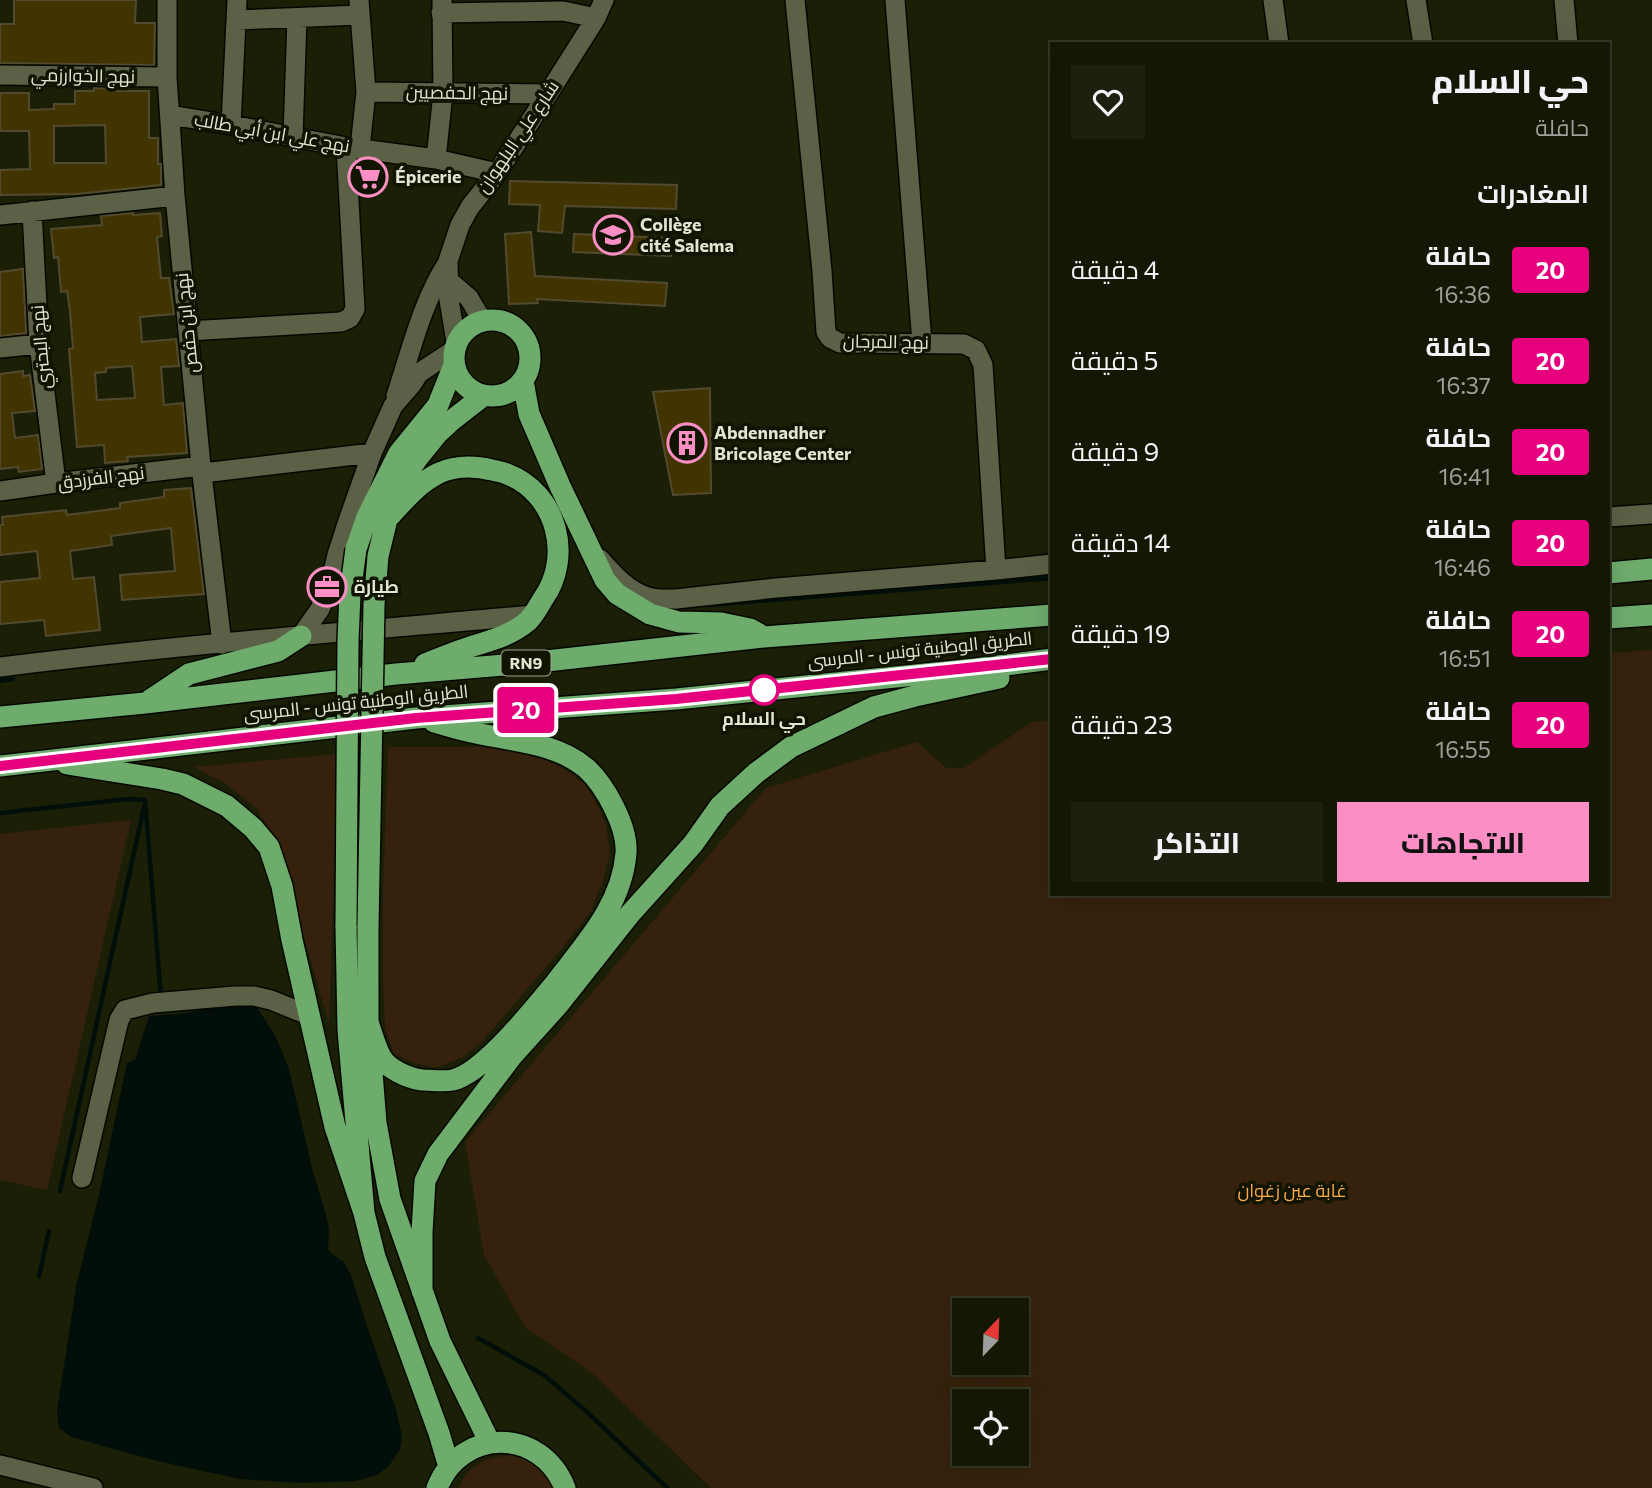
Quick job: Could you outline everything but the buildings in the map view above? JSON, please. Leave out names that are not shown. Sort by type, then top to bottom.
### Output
[{"type":"highway","points":[[364,1213],[348,1030],[346,926],[348,641],[353,565],[367,517],[399,453],[438,405],[455,352],[463,332],[473,324],[485,320],[500,321],[514,327],[524,338],[530,352],[529,367],[523,381],[512,391],[498,396],[482,396],[469,390],[459,379],[455,352]]},
{"type":"highway","points":[[523,381],[529,414],[560,486],[605,580],[617,594],[650,614],[678,622],[721,623],[750,629],[764,637]]},
{"type":"highway","points":[[482,396],[451,421],[417,459],[398,486],[389,504],[378,556],[374,618],[368,1022],[376,1124],[390,1199],[440,1340],[490,1443]]},
{"type":"highway","points":[[387,519],[421,483],[441,473],[463,467],[483,468],[508,474],[528,486],[548,510],[556,526],[558,539],[555,575],[549,592],[534,615],[510,634],[396,674]]},
{"type":"highway","points":[[1610,573],[1652,569]]},
{"type":"highway","name":"الطريق الوطنية تونس - المرسى","points":[[0,717],[764,637],[1050,615]]},
{"type":"highway","points":[[1610,618],[1652,615]]},
{"type":"highway","points":[[145,703],[189,674],[278,651],[301,636]]},
{"type":"highway","name":"الطريق الوطنية تونس - المرسى","points":[[0,766],[416,718],[676,699],[1050,661]]},
{"type":"highway","points":[[422,1291],[425,1181],[438,1154],[512,1056],[558,1005],[630,914],[693,844],[720,806],[756,773],[791,747],[874,707],[1011,675],[1050,662]]},
{"type":"highway","points":[[368,1022],[382,1058],[394,1069],[414,1079],[453,1080],[477,1068],[539,1003],[600,924],[618,892],[626,854],[626,839],[608,796],[588,770],[574,760],[532,743],[486,736],[416,718]]},
{"type":"highway","points":[[45,760],[183,784],[227,806],[253,828],[269,847],[282,886],[308,1015],[335,1126],[364,1213],[375,1257],[449,1467]]},
{"type":"highway","points":[[437,1488],[449,1467],[461,1455],[475,1447],[506,1442],[521,1445],[548,1460],[558,1472],[565,1488]]},
{"type":"street","name":"نهج ابن حفص","points":[[167,0],[167,77],[175,196],[222,644]]},
{"type":"street","points":[[230,125],[237,0]]},
{"type":"street","name":"شارع علي البلهوان","points":[[448,271],[460,225],[470,207],[497,173],[596,18],[604,0]]},
{"type":"street","name":"نهج المرجان","points":[[795,0],[826,332],[830,338],[840,343],[964,344],[976,350],[983,365],[996,570]]},
{"type":"street","points":[[895,0],[922,343]]},
{"type":"street","points":[[1273,0],[1279,42]]},
{"type":"street","points":[[1416,0],[1423,42]]},
{"type":"street","points":[[1564,0],[1568,42]]},
{"type":"street","points":[[436,159],[443,93],[441,7],[562,11],[596,18]]},
{"type":"street","points":[[188,331],[341,322],[350,318],[355,309],[353,147],[366,92],[359,8],[297,19],[236,20]]},
{"type":"street","points":[[293,137],[297,19]]},
{"type":"street","name":"نهج الخوارزمي","points":[[0,75],[167,77]]},
{"type":"street","name":"نهج الحفصيين","points":[[366,92],[548,94]]},
{"type":"street","name":"نهج علي ابن أبي طالب","points":[[170,115],[436,159],[497,173]]},
{"type":"street","points":[[0,215],[175,196]]},
{"type":"street","name":"نهج البحتري","points":[[32,211],[39,344],[56,483]]},
{"type":"street","points":[[448,271],[485,320]]},
{"type":"street","points":[[393,406],[419,373],[455,352],[448,271]]},
{"type":"street","points":[[301,636],[320,609],[329,588],[337,555],[372,453],[393,406],[427,300],[437,279],[448,271]]},
{"type":"street","points":[[0,348],[39,344]]},
{"type":"street","name":"نهج الفرزدق","points":[[0,491],[56,483],[372,453]]},
{"type":"street","points":[[1610,517],[1652,514]]},
{"type":"street","points":[[591,550],[629,587],[648,597],[660,599],[1050,564]]},
{"type":"street","points":[[0,667],[534,615]]},
{"type":"street","points":[[82,1178],[119,1020],[125,1010],[153,1003],[254,996],[308,1015]]},
{"type":"street","points":[[0,1465],[93,1488]]},
{"type":"green space","name":"غابة عين زغوان","points":[[1652,650],[1652,1488],[711,1488],[592,1373],[525,1327],[484,1255],[465,1142],[766,788],[917,742],[946,768],[964,768],[1032,722],[1050,720],[1050,896],[1610,896],[1610,653]]},
{"type":"green space","points":[[388,747],[490,747],[533,755],[559,766],[585,784],[606,825],[610,853],[591,911],[480,1044],[463,1057],[435,1068],[394,1054],[385,1029],[383,892]]},
{"type":"green space","points":[[338,754],[329,1023],[277,844],[257,809],[226,784],[194,767]]},
{"type":"green space","points":[[131,820],[47,1190],[0,1180],[0,834]]},
{"type":"green space","points":[[513,1455],[538,1467],[555,1488],[459,1488],[468,1473],[480,1463]]},
{"type":"shaded area","points":[[243,1002],[256,1006],[275,1035],[289,1069],[329,1229],[328,1249],[344,1262],[351,1275],[396,1409],[402,1436],[400,1449],[389,1466],[377,1475],[356,1481],[302,1483],[240,1479],[157,1461],[71,1437],[59,1428],[57,1411],[76,1287],[127,1063],[135,1060],[149,1016],[179,1014]]},
{"type":"waterway","points":[[707,605],[1050,578]]},
{"type":"waterway","points":[[0,681],[13,679]]},
{"type":"waterway","points":[[0,813],[128,799],[145,800]]},
{"type":"waterway","points":[[145,800],[161,998]]},
{"type":"waterway","points":[[60,1191],[144,807]]},
{"type":"waterway","points":[[39,1276],[49,1231]]},
{"type":"waterway","points":[[478,1338],[544,1375],[667,1488]]},
{"type":"bus line","name":"20","points":[[0,766],[416,718],[676,699],[1050,659]]},
{"type":"place","name":"Épicerie","points":[[368,177]]},
{"type":"place","name":"Collège cité Salema","points":[[613,235]]},
{"type":"place","name":"Abdennadher Bricolage Center","points":[[687,443]]},
{"type":"place","name":"طيارة","points":[[327,587]]},
{"type":"place","name":"حي السلام","points":[[764,690]]}]
